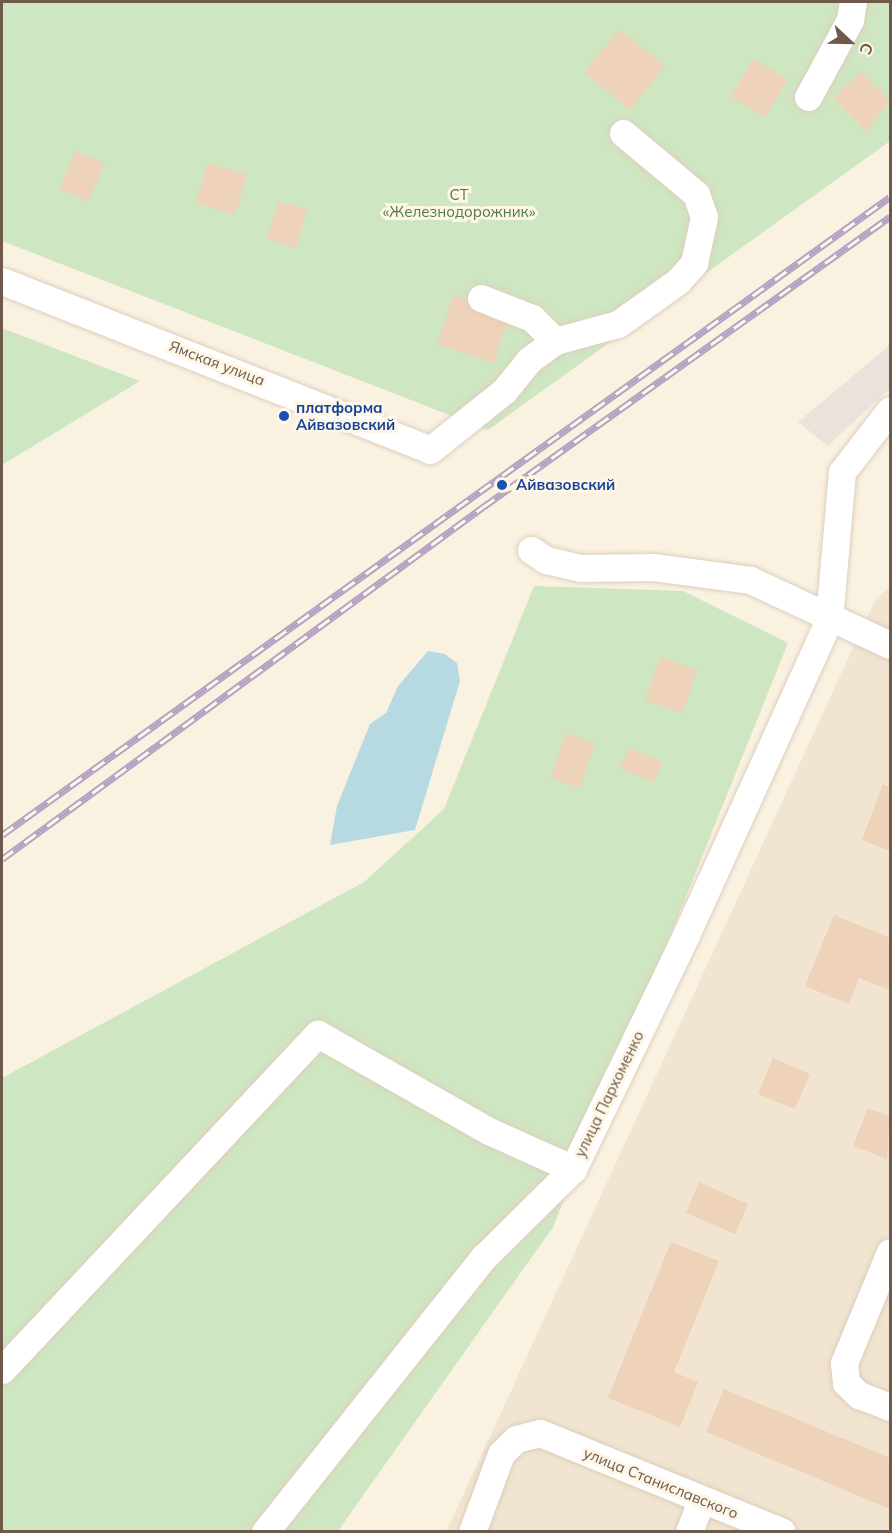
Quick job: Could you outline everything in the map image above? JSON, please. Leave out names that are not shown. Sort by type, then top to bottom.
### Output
[{"type":"street","points":[[808,97],[850,20],[853,2]]},
{"type":"street","points":[[481,298],[532,318],[555,341],[618,324],[678,281],[694,263],[701,242],[704,217],[696,194],[623,133]]},
{"type":"street","name":"Ямская улица","points":[[2,280],[430,450],[504,391],[529,360],[555,341]]},
{"type":"street","name":"улица Пархоменко","points":[[265,1532],[484,1257],[573,1169],[686,935],[829,620],[842,472],[891,410]]},
{"type":"street","points":[[531,550],[546,560],[580,568],[653,567],[750,580],[829,620],[891,645]]},
{"type":"street","points":[[2,1370],[318,1034],[489,1131],[573,1169]]},
{"type":"street","points":[[891,1252],[844,1364],[846,1383],[859,1395],[891,1407]]},
{"type":"street","name":"улица Станиславского","points":[[472,1532],[501,1454],[516,1439],[540,1433],[783,1532]]},
{"type":"street","points":[[689,1532],[701,1500]]},
{"type":"shaded area","points":[[890,345],[890,388],[828,446],[798,422]]},
{"type":"shaded area","points":[[890,587],[890,1531],[446,1532],[875,600]]},
{"type":"green space","name":"СТ «Железнодорожник»","points":[[2,2],[890,2],[890,141],[488,430],[2,241]]},
{"type":"green space","points":[[2,328],[140,381],[2,465]]},
{"type":"green space","points":[[534,586],[683,591],[788,643],[553,1227],[338,1531],[2,1532],[2,1078],[364,882],[444,809]]},
{"type":"water","points":[[428,651],[445,654],[457,663],[460,681],[415,830],[330,845],[337,806],[370,724],[386,713],[398,686]]},
{"type":"building","points":[[620,29],[665,66],[630,110],[584,72]]},
{"type":"building","points":[[753,59],[788,79],[766,117],[731,97]]},
{"type":"building","points":[[861,71],[890,102],[865,131],[833,98]]},
{"type":"building","points":[[76,151],[105,164],[88,201],[59,189]]},
{"type":"building","points":[[208,163],[247,175],[235,215],[196,203]]},
{"type":"building","points":[[279,201],[307,209],[296,248],[267,239]]},
{"type":"building","points":[[453,295],[510,314],[494,363],[437,345]]},
{"type":"building","points":[[660,657],[697,670],[683,713],[645,701]]},
{"type":"building","points":[[566,733],[595,743],[580,788],[551,778]]},
{"type":"building","points":[[629,748],[663,762],[654,782],[620,768]]},
{"type":"building","points":[[883,784],[890,787],[890,851],[862,840]]},
{"type":"building","points":[[834,915],[890,938],[890,990],[859,978],[849,1004],[805,986]]},
{"type":"building","points":[[773,1058],[810,1074],[795,1109],[758,1094]]},
{"type":"building","points":[[868,1108],[890,1116],[887,1159],[853,1146]]},
{"type":"building","points":[[699,1182],[748,1204],[735,1234],[686,1213]]},
{"type":"building","points":[[671,1242],[719,1261],[674,1372],[698,1382],[680,1427],[608,1398]]},
{"type":"building","points":[[724,1389],[890,1458],[890,1509],[706,1432]]},
{"type":"railway","points":[[2,835],[890,197]]},
{"type":"railway","points":[[2,859],[483,507],[890,217]]},
{"type":"place","name":"платформа Айвазовский","points":[[284,416]]},
{"type":"place","name":"Айвазовский","points":[[502,485]]}]
